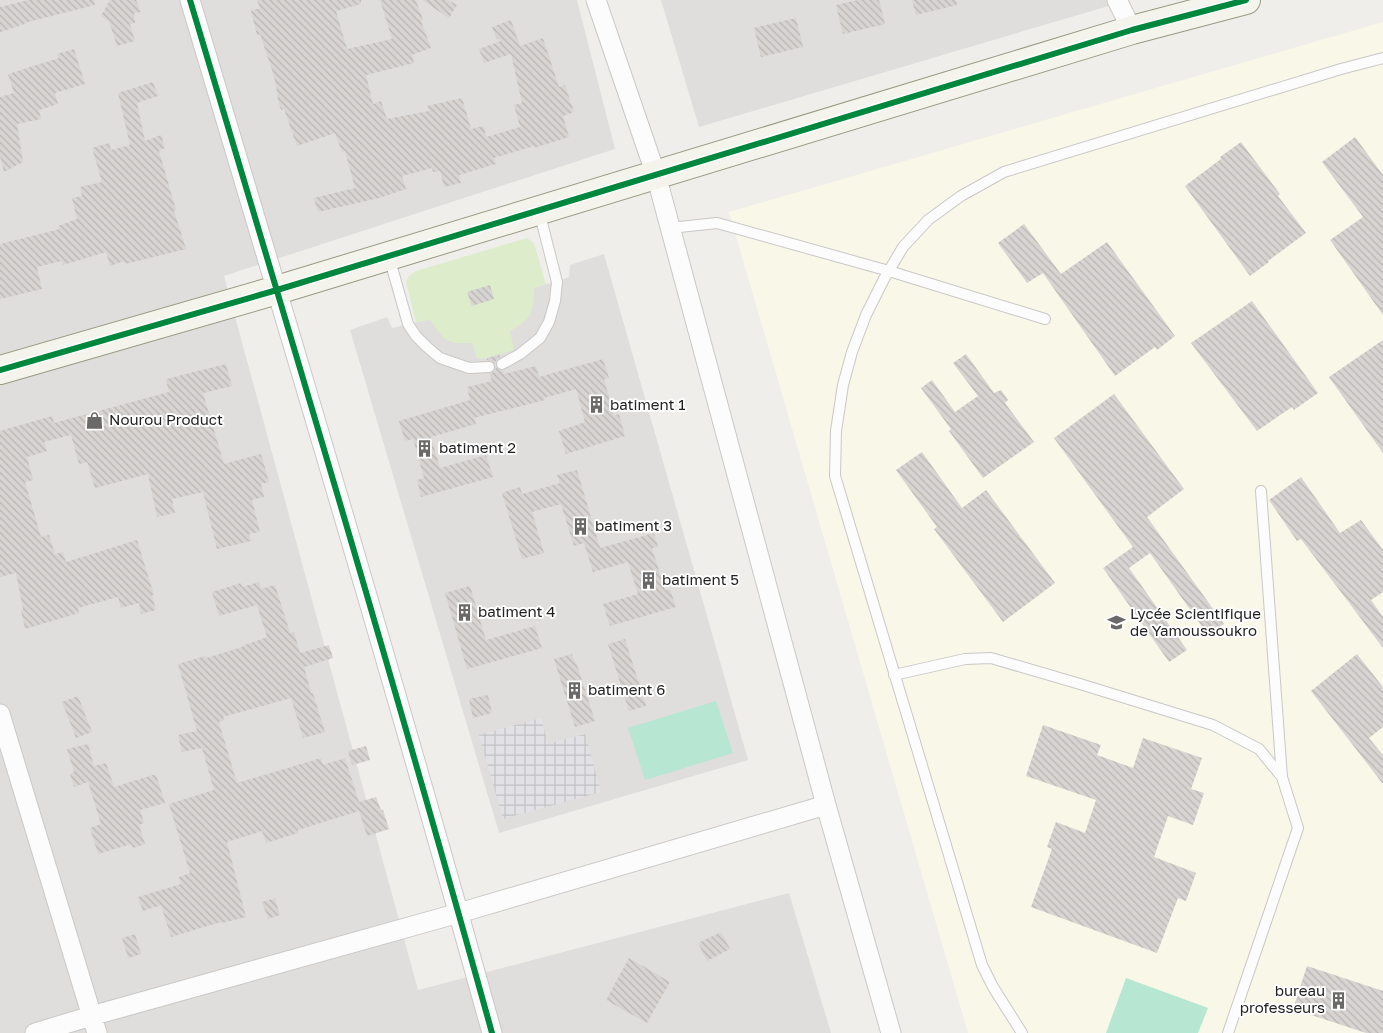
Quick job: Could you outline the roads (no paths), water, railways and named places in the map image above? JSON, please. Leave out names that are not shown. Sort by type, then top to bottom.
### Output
[{"type":"street","points":[[190,0],[277,290],[459,913],[492,1033]]},
{"type":"street","points":[[596,0],[656,175],[890,1033]]},
{"type":"street","points":[[1117,0],[1132,30]]},
{"type":"street","points":[[0,370],[277,290],[1132,30],[1246,0]]},
{"type":"street","points":[[0,714],[94,1024]]},
{"type":"street","points":[[35,1033],[94,1024],[826,804]]},
{"type":"lane","points":[[1022,1033],[982,966],[835,476],[836,431],[843,384],[852,352],[866,315],[903,247],[928,220],[961,196],[1004,172],[1383,58]]},
{"type":"lane","points":[[502,364],[520,354],[540,338],[549,322],[555,300],[557,282],[538,210]]},
{"type":"lane","points":[[670,228],[716,223],[889,271],[1045,319]]},
{"type":"lane","points":[[388,256],[408,324],[416,336],[440,358],[469,368],[489,367]]},
{"type":"lane","points":[[1228,1033],[1298,828],[1282,777],[1261,491]]},
{"type":"lane","points":[[894,676],[965,659],[991,658],[1213,725],[1259,749],[1282,777]]},
{"type":"place","name":"batiment 1","points":[[596,405]]},
{"type":"place","name":"Nourou Product","points":[[95,420]]},
{"type":"place","name":"batiment 2","points":[[425,448]]},
{"type":"place","name":"batiment 3","points":[[581,526]]},
{"type":"place","name":"batiment 5","points":[[648,580]]},
{"type":"place","name":"batiment 4","points":[[464,612]]},
{"type":"place","name":"Lycée Scientifique de Yamoussoukro","points":[[1116,623]]},
{"type":"place","name":"batiment 6","points":[[574,690]]},
{"type":"place","name":"bureau professeurs","points":[[1339,1000]]}]
